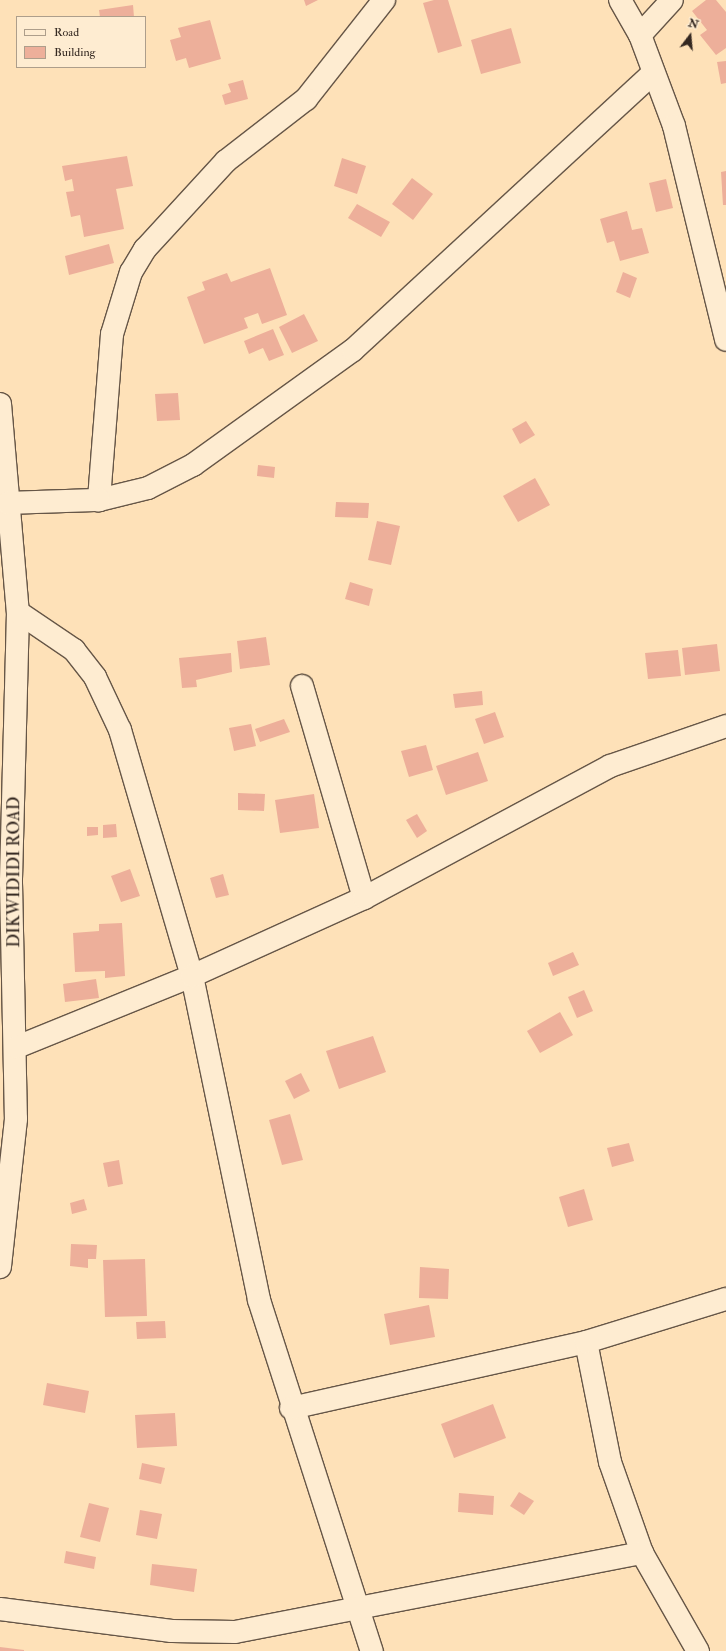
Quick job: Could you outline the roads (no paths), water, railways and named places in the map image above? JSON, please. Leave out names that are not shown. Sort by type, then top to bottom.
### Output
[{"type":"street","points":[[99,500],[112,334],[131,272],[145,249],[226,161],[306,99],[384,0]]},
{"type":"street","points":[[620,0],[640,35],[674,126],[724,327]]},
{"type":"street","points":[[640,35],[672,0]]},
{"type":"street","points":[[8,503],[99,500],[148,488],[193,465],[353,350],[653,73]]},
{"type":"street","name":"DIKWIDIDI ROAD","points":[[0,404],[18,612],[9,696],[5,885],[17,1047],[11,1183],[0,1267]]},
{"type":"street","points":[[18,612],[74,650],[95,677],[120,730],[192,976],[259,1300],[291,1408],[357,1611],[372,1651]]},
{"type":"street","points":[[302,686],[364,898]]},
{"type":"street","points":[[17,1047],[192,976],[364,898],[610,766],[726,726]]},
{"type":"street","points":[[291,1408],[586,1342],[726,1299]]},
{"type":"street","points":[[586,1342],[610,1462],[642,1553],[698,1651]]},
{"type":"street","points":[[0,1609],[204,1633],[235,1632],[357,1611],[642,1553]]}]
